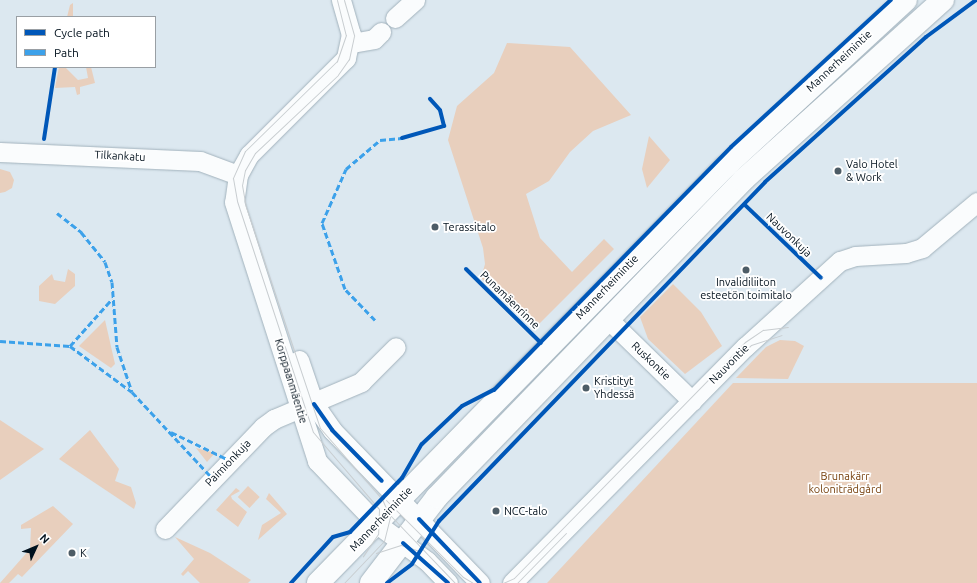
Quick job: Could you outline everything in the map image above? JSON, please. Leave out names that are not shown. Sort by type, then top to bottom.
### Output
[{"type":"main road","name":"Mannerheimintie","points":[[318,583],[725,167],[906,0]]},
{"type":"main road","name":"Mannerheimintie","points":[[371,583],[403,543],[419,519],[744,180],[943,0]]},
{"type":"street","points":[[341,0],[352,43],[374,39],[381,32]]},
{"type":"street","points":[[395,18],[415,0]]},
{"type":"street","name":"Korppaanmäentie","points":[[352,43],[342,64],[252,151],[238,181],[234,202],[307,406],[316,461],[377,524],[403,543],[448,583]]},
{"type":"street","name":"Tilkankatu","points":[[0,152],[200,161],[238,181]]},
{"type":"street","name":"Nauvontie","points":[[512,583],[763,330],[840,262],[855,256],[906,253],[922,248],[977,202]]},
{"type":"street","name":"Ruskontie","points":[[609,320],[692,401]]},
{"type":"street","name":"Paimionkuja","points":[[165,529],[263,427],[361,382],[396,347]]},
{"type":"street","name":"Korppaanmäentie","points":[[307,406],[400,499],[480,583]]},
{"type":"green space","points":[[73,3],[73,16],[67,16],[70,5]]},
{"type":"green space","points":[[507,43],[570,47],[631,115],[593,131],[570,152],[549,181],[526,194],[540,238],[572,272],[604,239],[614,249],[535,328],[481,278],[485,264],[483,248],[448,140],[457,106],[494,73]]},
{"type":"green space","points":[[59,68],[66,68],[78,80],[88,78],[86,68],[91,68],[95,83],[80,87],[80,94],[77,95],[75,87],[55,88]]},
{"type":"green space","points":[[649,136],[670,160],[647,188],[642,169]]},
{"type":"green space","points":[[0,169],[10,172],[14,180],[12,188],[0,193]]},
{"type":"green space","points":[[68,269],[75,274],[75,286],[55,304],[39,301],[39,286],[52,274],[54,280],[65,282]]},
{"type":"green space","points":[[673,284],[701,312],[722,346],[685,374],[648,339],[640,317]]},
{"type":"green space","points":[[105,320],[115,364],[111,368],[79,346]]},
{"type":"green space","points":[[780,340],[795,341],[804,346],[788,379],[736,378],[766,347]]},
{"type":"green space","name":"Brunakärr koloniträdgård","points":[[733,383],[977,383],[977,583],[547,583]]},
{"type":"green space","points":[[0,420],[44,449],[0,480]]},
{"type":"green space","points":[[90,430],[119,469],[115,481],[131,487],[136,503],[134,509],[59,459]]},
{"type":"green space","points":[[196,448],[215,453],[207,462]]},
{"type":"green space","points":[[248,486],[260,497],[249,508],[238,497]]},
{"type":"green space","points":[[236,488],[240,491],[231,496],[232,499],[247,512],[238,527],[216,510]]},
{"type":"green space","points":[[269,493],[287,514],[258,540],[262,525],[281,513],[266,499]]},
{"type":"green space","points":[[53,506],[73,524],[22,577],[18,574],[9,583],[0,583],[30,549],[31,528],[21,529],[21,525]]},
{"type":"green space","points":[[175,537],[210,553],[251,580],[248,583],[200,583],[188,571],[183,576],[181,574],[194,559]]},
{"type":"tram line","points":[[337,0],[346,35],[337,61],[245,151],[233,178],[237,201],[313,432],[379,509],[378,534],[363,556]]},
{"type":"tram line","points":[[344,0],[354,36],[349,59],[338,75],[255,153],[245,170],[242,185],[246,207],[320,428],[382,499],[390,517],[384,541],[344,583]]},
{"type":"tram line","points":[[503,583],[514,578],[745,342],[763,330],[788,327]]},
{"type":"tram line","points":[[716,380],[751,345],[781,335]]},
{"type":"tram line","points":[[386,500],[463,577],[473,583]]},
{"type":"tram line","points":[[389,514],[455,583]]},
{"type":"tram line","points":[[517,583],[566,533]]},
{"type":"tram line","points":[[376,553],[401,545],[420,551]]},
{"type":"marked path","points":[[375,320],[345,289],[322,223],[346,169],[380,140],[402,138]]},
{"type":"marked path","points":[[57,213],[81,232],[105,262],[112,282],[117,347],[132,392],[213,479]]},
{"type":"marked path","points":[[70,346],[112,299]]},
{"type":"marked path","points":[[0,341],[70,346],[132,392]]},
{"type":"marked path","points":[[171,432],[231,461]]},
{"type":"cycle path","points":[[291,583],[333,537],[350,532],[402,478],[422,444],[462,406],[494,390],[731,147],[891,0]]},
{"type":"cycle path","points":[[387,583],[412,564],[439,521],[765,182],[926,37],[976,0]]},
{"type":"cycle path","points":[[44,139],[55,68]]},
{"type":"cycle path","points":[[402,138],[444,126],[440,110],[430,99]]},
{"type":"cycle path","name":"Nauvonkuja","points":[[745,205],[821,278]]},
{"type":"cycle path","name":"Punamäenrinne","points":[[466,269],[541,343]]},
{"type":"cycle path","points":[[314,404],[332,430],[382,481]]},
{"type":"cycle path","points":[[419,519],[480,583]]},
{"type":"cycle path","points":[[403,543],[448,583]]},
{"type":"place","name":"Valo Hotel & Work","points":[[838,171]]},
{"type":"place","name":"Terassitalo","points":[[435,227]]},
{"type":"place","name":"Invalidiliiton esteetön toimitalo","points":[[746,270]]},
{"type":"place","name":"Kristityt Yhdessä","points":[[586,388]]},
{"type":"place","name":"NCC-talo","points":[[496,511]]},
{"type":"place","name":"K","points":[[72,553]]}]
